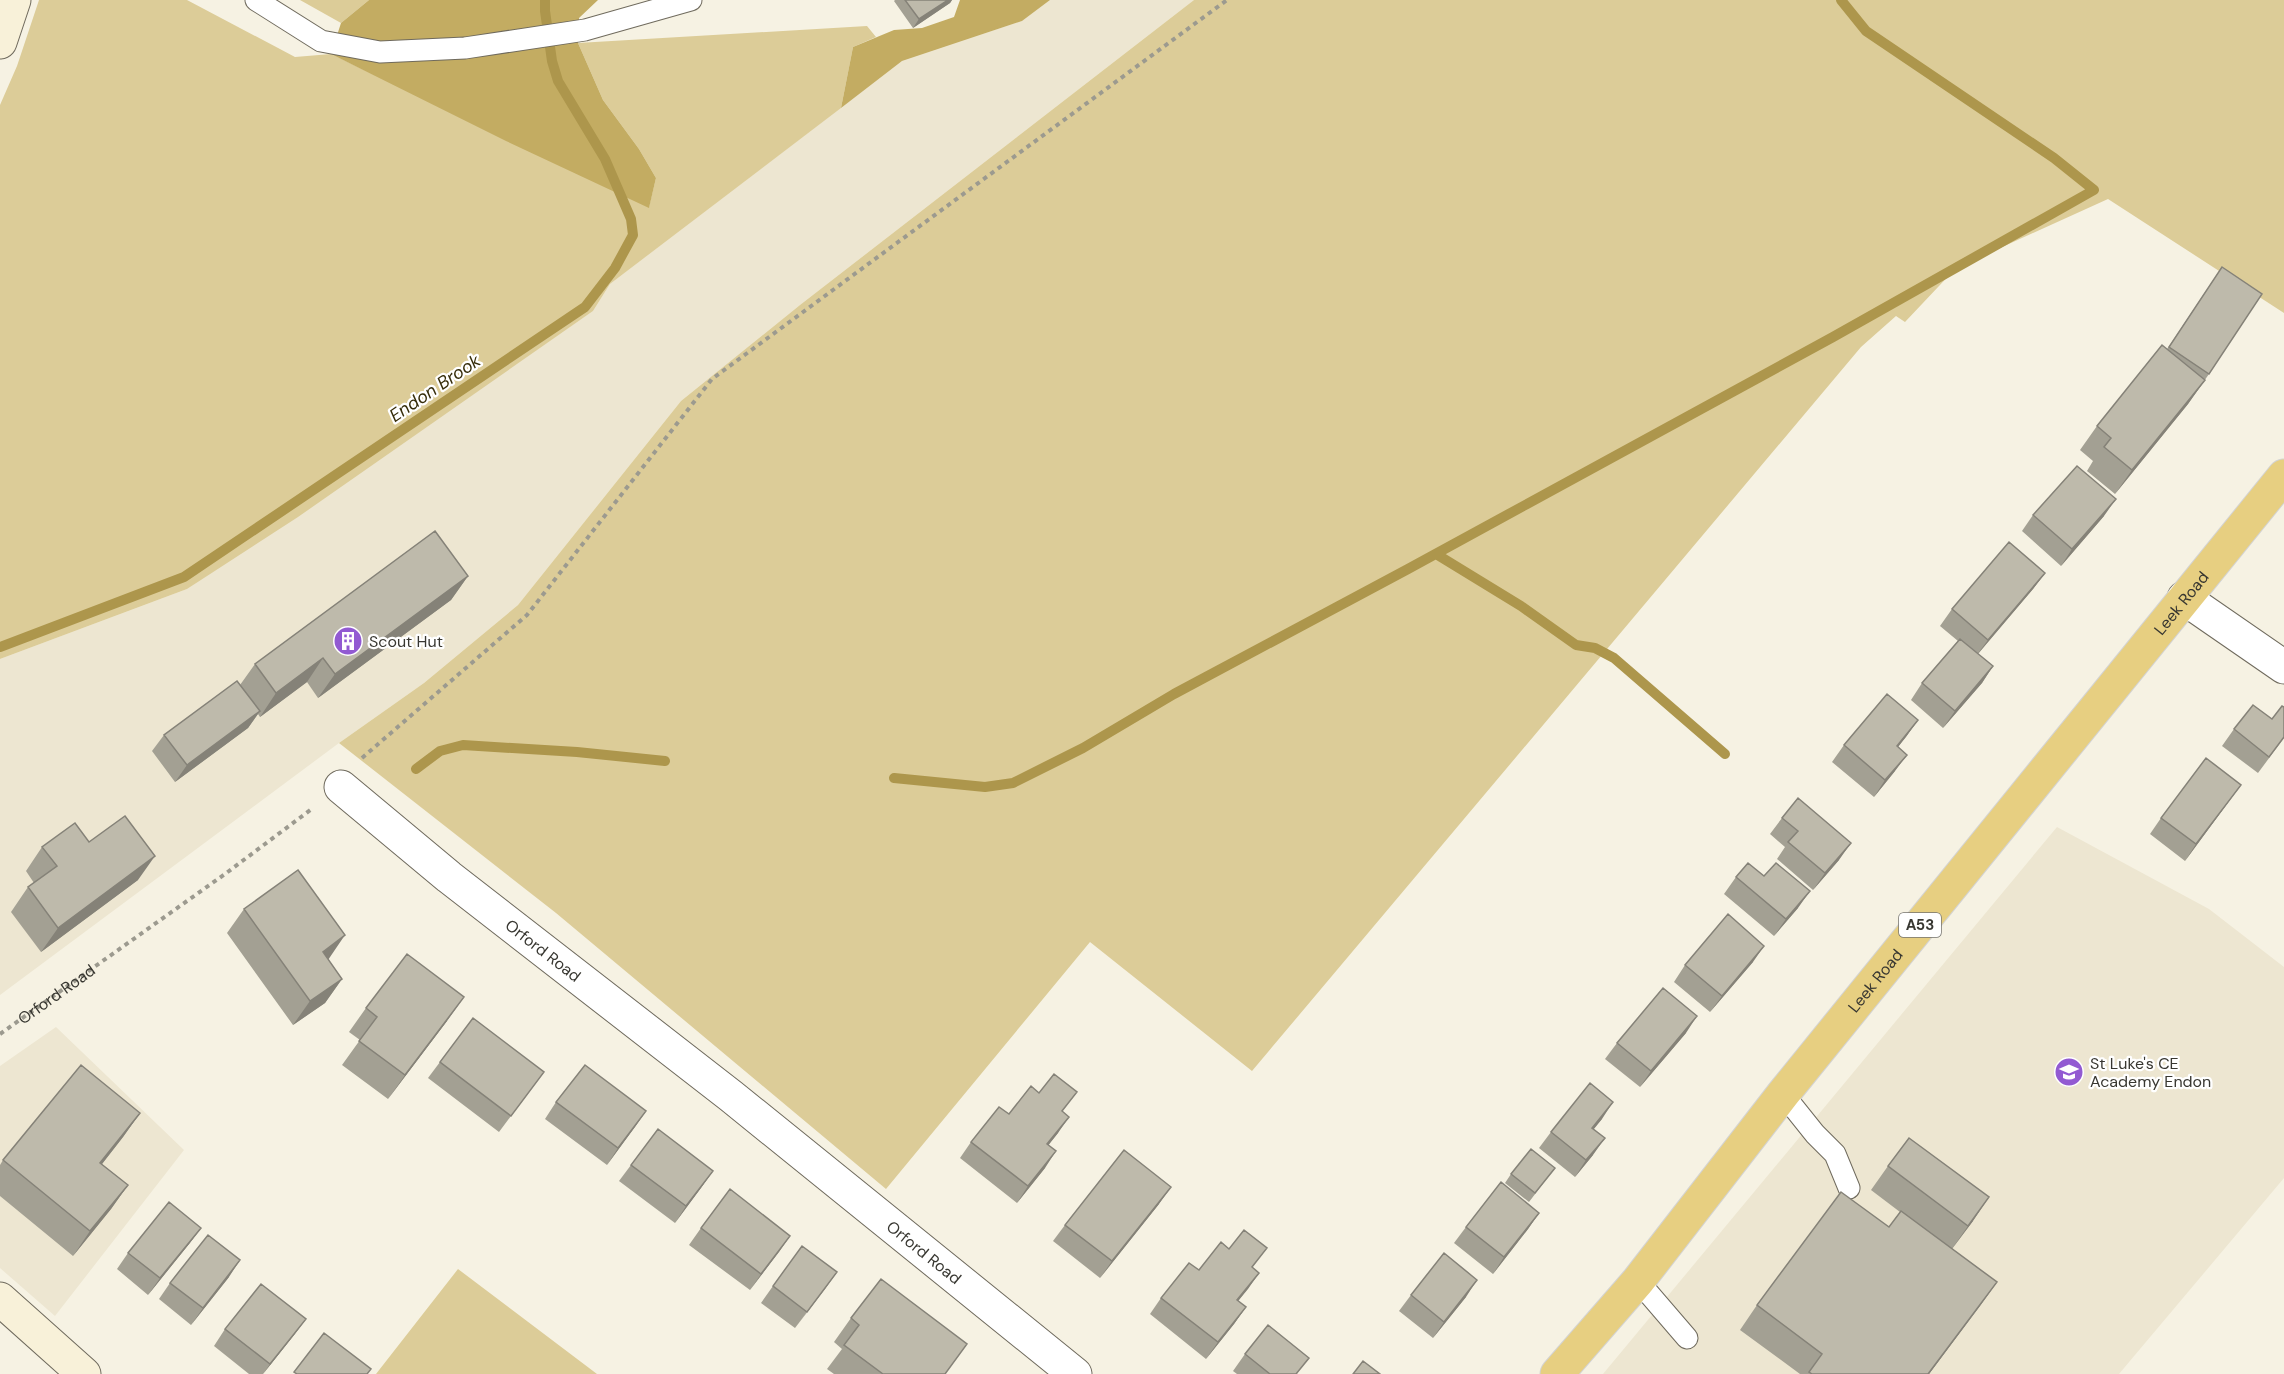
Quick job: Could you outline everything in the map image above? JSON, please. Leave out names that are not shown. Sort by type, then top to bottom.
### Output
[{"type":"highway","name":"Leek Road","points":[[1557,1374],[1638,1281],[1783,1094],[2284,477]]},
{"type":"street","points":[[0,42],[14,0]]},
{"type":"street","points":[[2184,598],[2284,667]]},
{"type":"street","name":"Orford Road","points":[[341,787],[449,877],[731,1096],[1075,1374]]},
{"type":"street","points":[[0,1299],[84,1374]]},
{"type":"lane","points":[[256,0],[321,41],[380,52],[465,48],[585,30],[691,0]]},
{"type":"lane","points":[[1783,1094],[1815,1134],[1835,1154],[1849,1188]]},
{"type":"lane","points":[[1638,1281],[1687,1338]]},
{"type":"path","points":[[341,787],[360,760],[527,615],[712,379],[1227,0]]},
{"type":"path","name":"Orford Road","points":[[0,1034],[225,874],[341,787]]},
{"type":"shaded area","points":[[39,0],[187,0],[295,57],[331,54],[649,207],[656,178],[639,149],[603,100],[578,43],[867,26],[876,37],[853,47],[841,108],[610,284],[593,311],[298,517],[187,589],[0,659],[0,105],[17,66]]},
{"type":"shaded area","points":[[300,0],[369,0],[341,23]]},
{"type":"shaded area","points":[[369,0],[598,0],[579,18],[578,43],[603,100],[639,149],[656,178],[649,208],[506,141],[331,54],[341,23]]},
{"type":"shaded area","points":[[960,0],[1050,0],[1022,21],[902,61],[841,108],[853,47],[894,30],[922,28],[954,17]]},
{"type":"shaded area","points":[[1050,0],[1194,0],[800,305],[681,401],[518,605],[424,683],[339,743],[0,995],[0,659],[187,589],[593,311],[610,284],[902,61],[1022,21]]},
{"type":"shaded area","points":[[1194,0],[2284,0],[2284,313],[2108,199],[1956,268],[1905,322],[1896,316],[1861,347],[1252,1071],[1090,942],[886,1189],[556,913],[339,743],[424,683],[518,605],[681,401],[800,305]]},
{"type":"shaded area","name":"St Luke's CE Academy Endon","points":[[2057,827],[2209,909],[2284,967],[2284,1178],[2119,1374],[1603,1374]]},
{"type":"shaded area","points":[[56,1027],[184,1150],[55,1316],[0,1268],[0,1066]]},
{"type":"shaded area","points":[[458,1269],[597,1374],[376,1374]]},
{"type":"building","points":[[905,0],[948,0],[919,19]]},
{"type":"building","points":[[2222,267],[2262,294],[2209,374],[2169,347]]},
{"type":"building","points":[[2162,345],[2205,380],[2132,470],[2104,447],[2111,438],[2097,426]]},
{"type":"building","points":[[2077,466],[2116,499],[2072,549],[2033,515]]},
{"type":"building","name":"Scout Hut","points":[[435,531],[468,576],[335,674],[323,658],[276,693],[255,664]]},
{"type":"building","points":[[2009,542],[2045,573],[1988,640],[1952,609]]},
{"type":"building","points":[[1960,639],[1993,666],[1955,711],[1922,683]]},
{"type":"building","points":[[237,681],[260,711],[187,765],[164,735]]},
{"type":"building","points":[[1887,694],[1918,720],[1897,746],[1907,755],[1885,780],[1844,745]]},
{"type":"building","points":[[2253,705],[2272,719],[2282,706],[2284,707],[2284,737],[2269,757],[2234,729]]},
{"type":"building","points":[[2206,758],[2241,785],[2196,844],[2161,818]]},
{"type":"building","points":[[1798,798],[1851,843],[1825,873],[1788,842],[1798,831],[1782,818]]},
{"type":"building","points":[[125,816],[155,856],[58,928],[28,887],[57,866],[42,847],[75,823],[89,842]]},
{"type":"building","points":[[1748,863],[1764,876],[1776,863],[1810,891],[1786,919],[1736,877]]},
{"type":"building","points":[[298,870],[345,935],[323,952],[342,979],[310,1001],[244,909]]},
{"type":"building","points":[[1728,914],[1764,946],[1722,996],[1685,965]]},
{"type":"building","points":[[407,954],[464,997],[405,1075],[359,1041],[377,1017],[366,1008]]},
{"type":"building","points":[[1663,988],[1697,1016],[1651,1071],[1617,1043]]},
{"type":"building","points":[[473,1018],[544,1072],[511,1116],[440,1062]]},
{"type":"building","points":[[81,1065],[140,1113],[100,1163],[128,1185],[90,1231],[3,1160]]},
{"type":"building","points":[[585,1065],[646,1111],[618,1148],[556,1102]]},
{"type":"building","points":[[1054,1074],[1077,1092],[1062,1111],[1069,1117],[1047,1144],[1056,1151],[1028,1186],[971,1142],[999,1107],[1009,1114],[1031,1086],[1039,1093]]},
{"type":"building","points":[[1590,1083],[1613,1102],[1592,1128],[1605,1138],[1586,1160],[1551,1132]]},
{"type":"building","points":[[658,1129],[713,1171],[686,1206],[631,1165]]},
{"type":"building","points":[[1909,1138],[1989,1197],[1968,1226],[1888,1166]]},
{"type":"building","points":[[1531,1149],[1555,1168],[1535,1193],[1511,1174]]},
{"type":"building","points":[[1124,1150],[1171,1187],[1112,1261],[1065,1225]]},
{"type":"building","points":[[1501,1182],[1539,1213],[1504,1257],[1466,1227]]},
{"type":"building","points":[[730,1189],[790,1236],[761,1274],[701,1228]]},
{"type":"building","points":[[1841,1192],[1889,1227],[1901,1211],[1997,1282],[1928,1374],[1812,1374],[1809,1372],[1822,1354],[1757,1305]]},
{"type":"building","points":[[169,1202],[201,1228],[160,1278],[128,1253]]},
{"type":"building","points":[[1244,1230],[1267,1248],[1252,1267],[1259,1273],[1237,1300],[1246,1307],[1218,1342],[1161,1298],[1189,1263],[1199,1270],[1221,1242],[1229,1249]]},
{"type":"building","points":[[208,1235],[240,1260],[203,1308],[170,1283]]},
{"type":"building","points":[[802,1246],[837,1272],[807,1312],[773,1286]]},
{"type":"building","points":[[1444,1253],[1477,1280],[1444,1322],[1411,1295]]},
{"type":"building","points":[[881,1279],[967,1344],[945,1374],[883,1374],[844,1345],[859,1325],[851,1318]]},
{"type":"building","points":[[261,1284],[306,1319],[270,1364],[225,1329]]},
{"type":"building","points":[[1268,1325],[1309,1358],[1296,1374],[1270,1374],[1245,1354]]},
{"type":"building","points":[[324,1333],[371,1369],[367,1374],[297,1374],[294,1372]]},
{"type":"building","points":[[1363,1361],[1380,1374],[1353,1374]]},
{"type":"waterway","name":"Endon Brook","points":[[0,647],[184,577],[585,307],[615,268],[633,235],[631,219],[605,159],[558,81],[552,61],[545,0]]},
{"type":"waterway","points":[[894,778],[985,787],[1013,783],[1083,748],[1174,694],[1833,337],[2094,190],[2054,158],[1866,31],[1841,0]]},
{"type":"waterway","points":[[1436,554],[1521,606],[1576,645],[1595,648],[1614,658],[1725,754]]},
{"type":"waterway","points":[[416,769],[440,751],[463,745],[577,752],[665,761]]},
{"type":"place","name":"Scout Hut","points":[[348,641]]},
{"type":"place","name":"St Luke's CE Academy Endon","points":[[2069,1072]]}]
